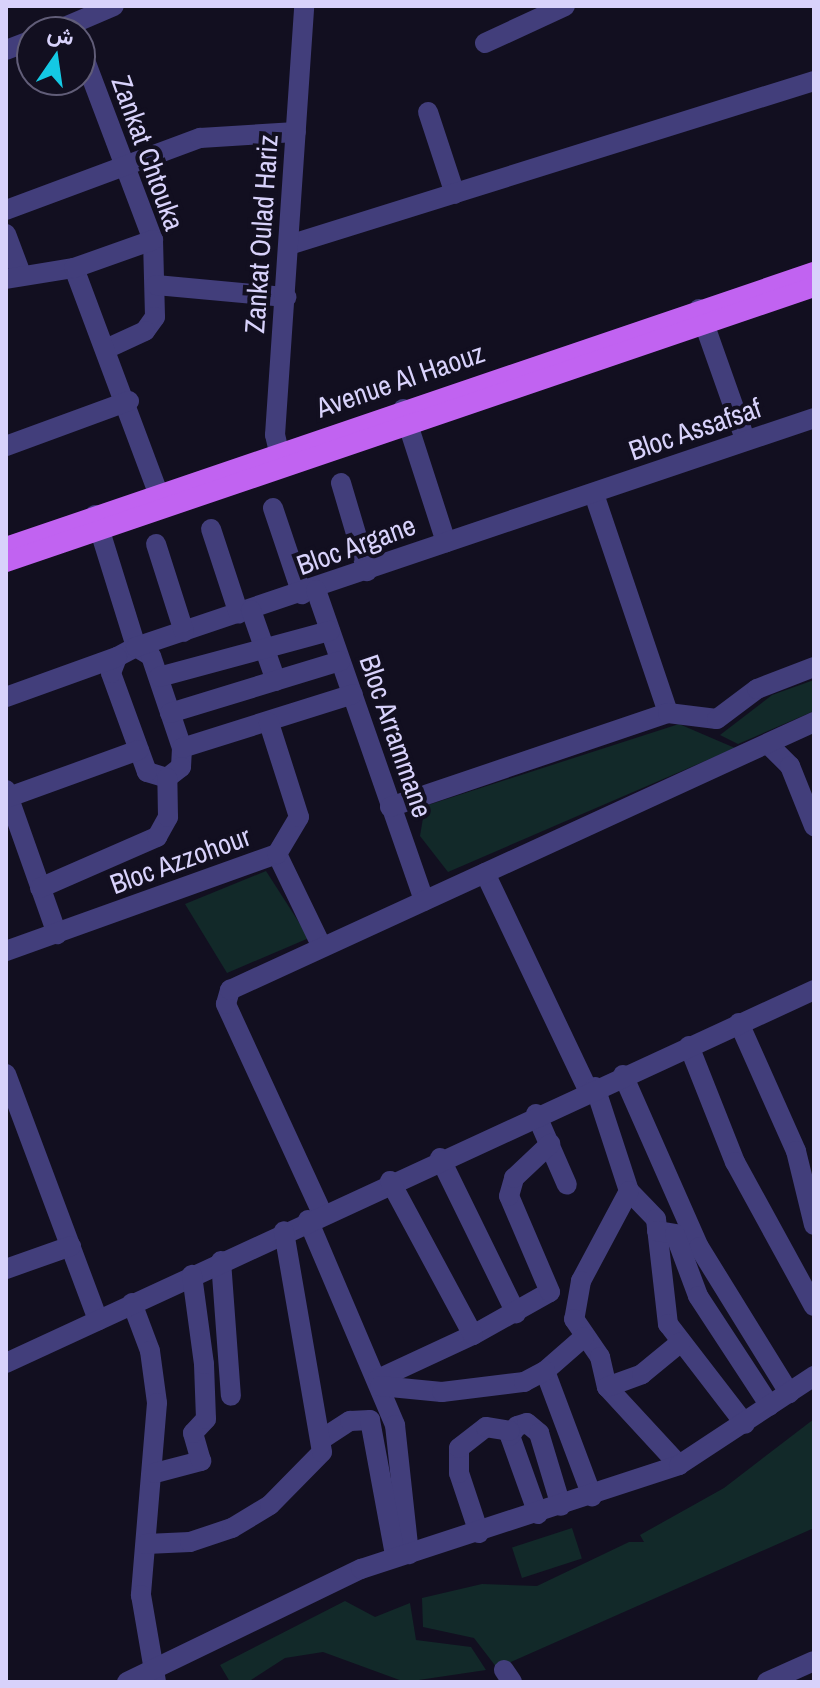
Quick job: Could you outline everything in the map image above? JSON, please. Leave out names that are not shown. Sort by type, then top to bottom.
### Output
[{"type":"main road","name":"Avenue Al Haouz","points":[[6,562],[97,522],[161,499],[702,316],[814,272]]},
{"type":"main road","name":"Avenue Al Haouz","points":[[702,316],[814,287]]},
{"type":"main road","name":"Avenue Al Haouz","points":[[6,547],[97,522]]},
{"type":"street","points":[[94,16],[114,6]]},
{"type":"street","name":"Zankat Oulad Hariz","points":[[280,458],[286,297],[304,6]]},
{"type":"street","points":[[485,43],[565,6]]},
{"type":"street","points":[[289,245],[814,81]]},
{"type":"street","name":"Zankat Chtouka","points":[[96,89],[153,240],[156,285],[151,324],[108,348]]},
{"type":"street","points":[[428,112],[455,194]]},
{"type":"street","points":[[6,210],[200,138],[296,132]]},
{"type":"street","points":[[6,234],[13,276],[74,268],[153,240]]},
{"type":"street","points":[[74,268],[129,401],[161,499]]},
{"type":"street","points":[[156,285],[286,297]]},
{"type":"street","points":[[702,316],[745,439]]},
{"type":"street","points":[[6,446],[129,401]]},
{"type":"street","points":[[405,416],[446,542]]},
{"type":"street","name":"Bloc Assafsaf","points":[[594,494],[745,439],[814,418]]},
{"type":"street","points":[[341,483],[367,571]]},
{"type":"street","points":[[594,494],[668,713]]},
{"type":"street","name":"Bloc Argane","points":[[6,697],[117,657],[136,647],[309,592],[446,542],[594,494]]},
{"type":"street","name":"Bloc Arrammane","points":[[273,508],[309,592],[330,631],[424,901]]},
{"type":"street","points":[[97,522],[136,647],[151,656],[182,748],[181,767],[167,778],[153,778],[139,750],[111,673],[117,657]]},
{"type":"street","points":[[211,529],[276,681]]},
{"type":"street","points":[[156,544],[184,632]]},
{"type":"street","points":[[159,677],[330,631]]},
{"type":"street","points":[[170,713],[340,661]]},
{"type":"street","points":[[390,807],[668,713],[717,719],[757,689],[814,667]]},
{"type":"street","points":[[182,748],[353,694]]},
{"type":"street","points":[[402,1556],[395,1425],[315,1216],[224,998],[322,947],[814,722]]},
{"type":"street","name":"Bloc Azzohour","points":[[6,951],[277,854],[299,817],[269,723]]},
{"type":"street","points":[[768,744],[790,766],[814,826]]},
{"type":"street","points":[[57,934],[7,793],[139,750]]},
{"type":"street","points":[[40,888],[157,837],[168,817],[167,778]]},
{"type":"street","points":[[277,854],[322,947]]},
{"type":"street","points":[[485,873],[592,1088],[629,1191],[645,1203],[657,1231],[668,1324],[745,1424]]},
{"type":"street","points":[[6,1363],[390,1181],[814,990]]},
{"type":"street","points":[[739,1023],[796,1151],[814,1225]]},
{"type":"street","points":[[689,1046],[735,1162],[814,1306]]},
{"type":"street","points":[[6,1074],[98,1320]]},
{"type":"street","points":[[623,1075],[699,1247],[789,1393]]},
{"type":"street","points":[[536,1114],[567,1185]]},
{"type":"street","points":[[379,1383],[516,1313],[551,1286],[509,1185],[550,1144]]},
{"type":"street","points":[[440,1158],[516,1313]]},
{"type":"street","points":[[390,1181],[473,1335]]},
{"type":"street","points":[[629,1191],[572,1304],[584,1337],[600,1357],[607,1387],[679,1465]]},
{"type":"street","points":[[146,1544],[190,1542],[270,1505],[322,1452],[325,1437],[284,1231]]},
{"type":"street","points":[[657,1231],[675,1234],[698,1296],[770,1406]]},
{"type":"street","points":[[6,1269],[71,1246]]},
{"type":"street","points":[[221,1261],[231,1396]]},
{"type":"street","points":[[155,1473],[201,1461],[193,1433],[206,1419],[204,1364],[192,1275]]},
{"type":"street","points":[[132,1303],[154,1374],[155,1473],[141,1595],[154,1677]]},
{"type":"street","points":[[379,1383],[442,1392],[524,1382],[545,1371],[584,1337]]},
{"type":"street","points":[[607,1387],[642,1374],[681,1342]]},
{"type":"street","points":[[545,1371],[592,1496]]},
{"type":"street","points":[[127,1682],[154,1677],[402,1556],[538,1514],[679,1465],[814,1376]]},
{"type":"street","points":[[325,1437],[350,1421],[370,1420],[402,1556]]},
{"type":"street","points":[[479,1533],[459,1473],[459,1448],[486,1427],[510,1431],[527,1423],[539,1433],[561,1506]]},
{"type":"street","points":[[510,1431],[538,1514]]},
{"type":"street","points":[[767,1682],[814,1661]]},
{"type":"green space","points":[[814,680],[814,711],[738,744],[720,735],[772,695]]},
{"type":"green space","points":[[679,724],[735,748],[448,872],[420,836],[425,806]]},
{"type":"green space","points":[[266,871],[309,938],[227,973],[185,904]]},
{"type":"green space","points":[[814,1419],[814,1528],[497,1668],[474,1638],[423,1627],[422,1598],[482,1584],[537,1586],[629,1542],[644,1542],[640,1535],[724,1488]]},
{"type":"green space","points":[[572,1528],[582,1558],[522,1578],[512,1547]]},
{"type":"green space","points":[[345,1601],[375,1617],[410,1603],[416,1640],[471,1647],[486,1670],[405,1682],[323,1652],[285,1658],[248,1682],[230,1682],[220,1665]]}]
